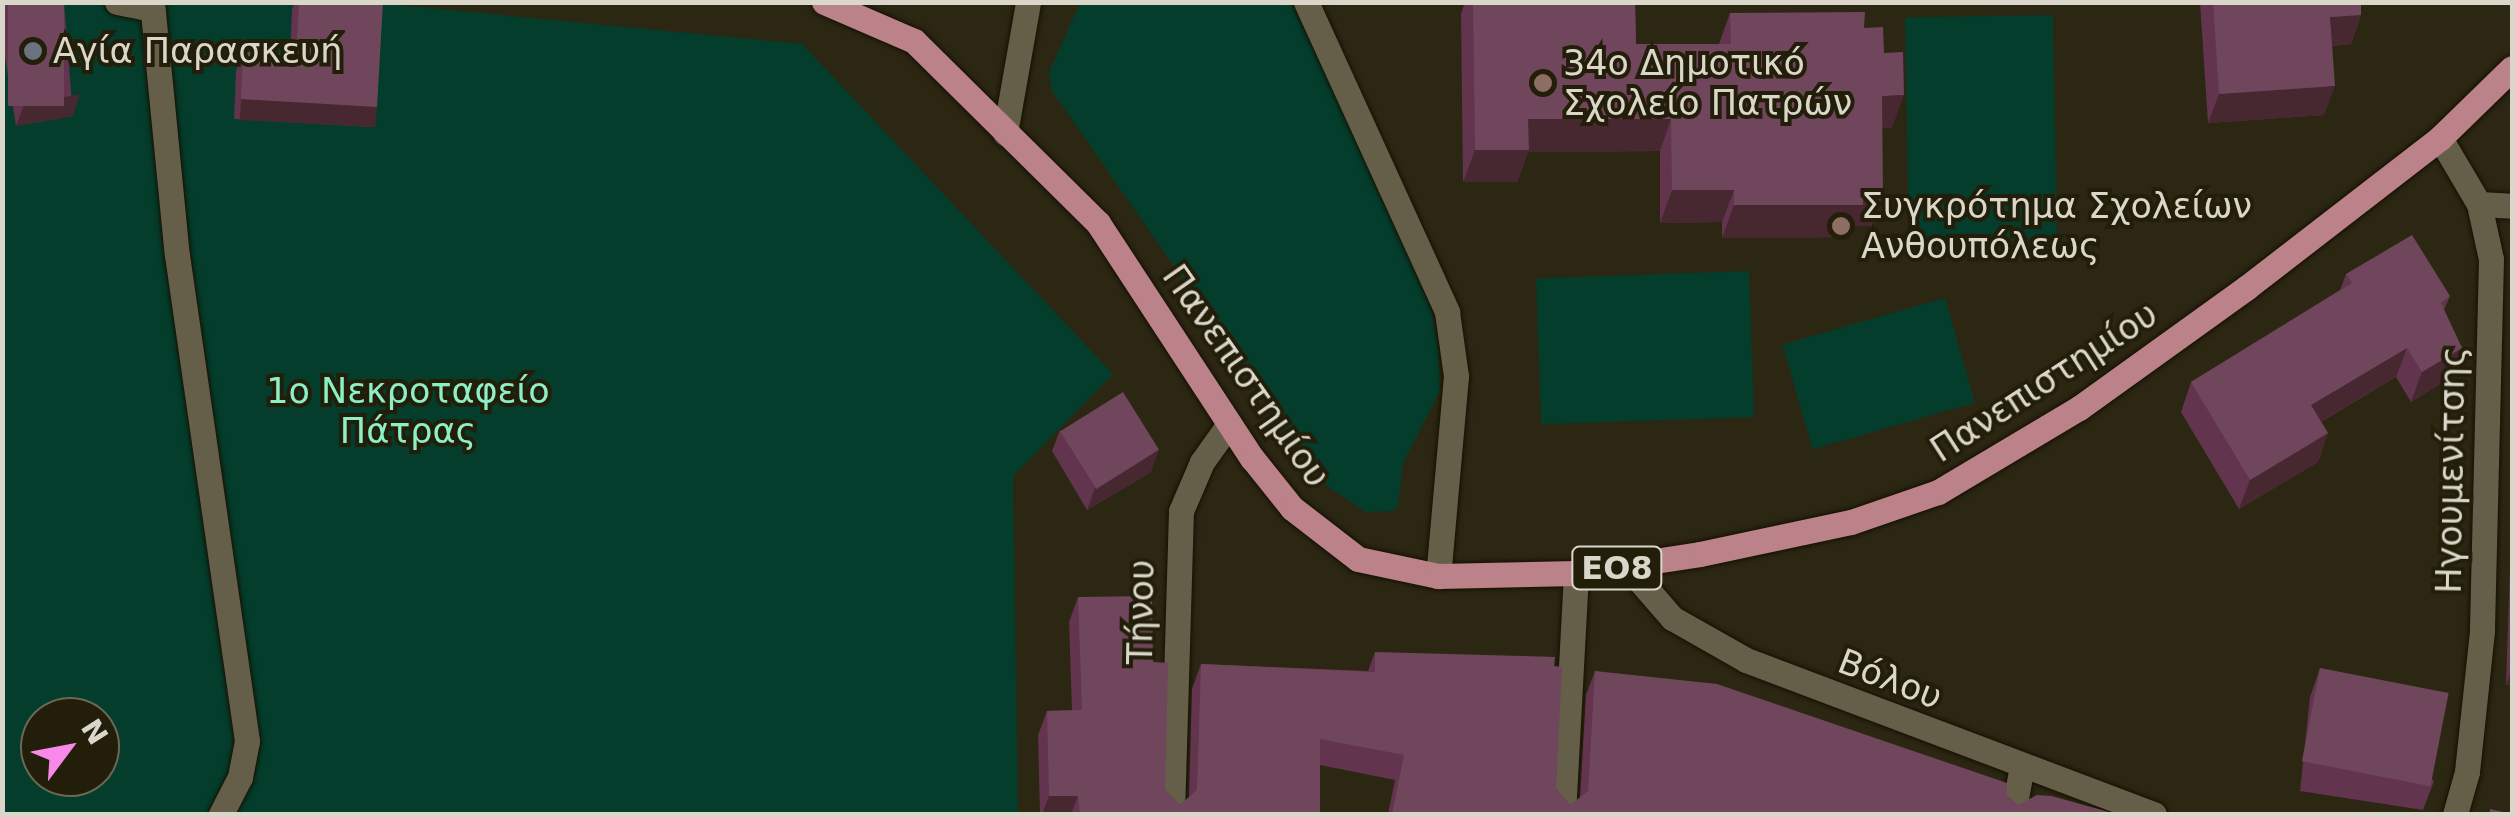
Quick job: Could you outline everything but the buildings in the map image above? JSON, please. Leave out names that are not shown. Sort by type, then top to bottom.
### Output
[{"type":"main road","name":"Πανεπιστημίου","points":[[824,2],[914,41],[1098,223],[1271,485],[1331,542],[1373,566],[1438,576],[1576,573],[1626,566],[1850,522],[1938,492],[2108,387],[2440,138],[2512,68]]},
{"type":"street","points":[[117,2],[152,6],[176,255],[247,740],[240,777],[221,814]]},
{"type":"street","points":[[1006,132],[1028,2]]},
{"type":"street","points":[[1306,2],[1447,312],[1456,376],[1438,576]]},
{"type":"street","name":"Ηγουμενίτσης","points":[[2440,138],[2479,204],[2491,258],[2501,449],[2467,772],[2455,814]]},
{"type":"street","points":[[2479,204],[2512,206]]},
{"type":"street","name":"Τήνου","points":[[1172,814],[1181,512],[1202,462],[1229,424]]},
{"type":"street","name":"Βόλου","points":[[1626,566],[1672,618],[1700,637],[2022,766],[2154,814]]},
{"type":"street","points":[[1563,814],[1576,573]]},
{"type":"street","points":[[2013,814],[2022,766]]},
{"type":"green space","name":"1o Νεκροταφείο Πάτρας","points":[[2,3],[377,3],[802,44],[1113,374],[1013,476],[1018,814],[3,814]]},
{"type":"green space","points":[[1080,3],[1295,3],[1430,305],[1438,343],[1440,391],[1403,463],[1398,507],[1392,511],[1366,512],[1327,486],[1052,91],[1049,72]]},
{"type":"green space","points":[[2053,15],[2057,238],[1909,241],[1905,18]]},
{"type":"green space","points":[[1749,271],[1754,417],[1541,424],[1536,278]]},
{"type":"green space","points":[[1945,298],[1975,403],[1813,449],[1783,345]]},
{"type":"place","name":"Αγία Παρασκευή","points":[[33,51]]},
{"type":"place","name":"34ο Δημοτικό Σχολείο Πατρών","points":[[1543,83]]},
{"type":"place","name":"Συγκρότημα Σχολείων Ανθουπόλεως","points":[[1841,226]]}]
